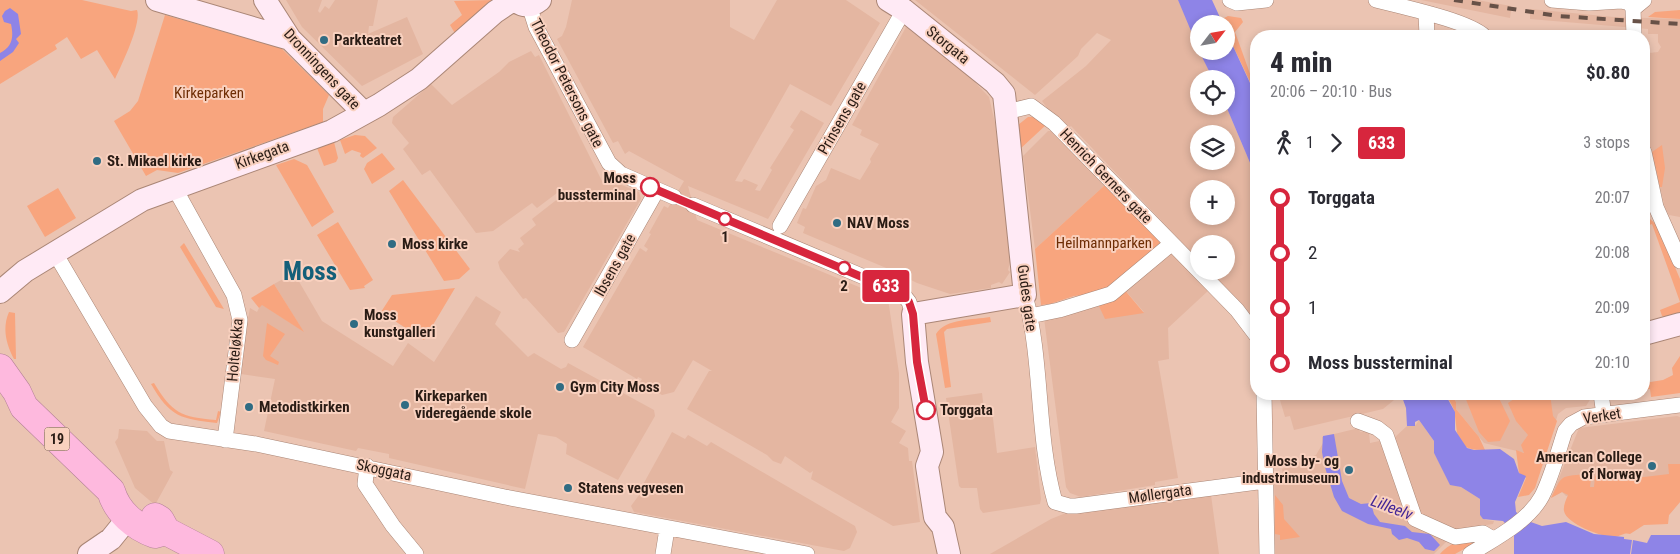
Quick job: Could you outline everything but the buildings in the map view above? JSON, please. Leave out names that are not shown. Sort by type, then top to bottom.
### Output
[{"type":"highway","name":"19","points":[[0,368],[17,392],[12,402],[111,491],[124,525],[156,534],[166,531]]},
{"type":"highway","name":"19","points":[[111,491],[121,490],[139,506],[160,520],[166,531],[210,554]]},
{"type":"street","points":[[157,0],[290,39]]},
{"type":"street","name":"Dronningens gate","points":[[265,0],[290,39],[363,112]]},
{"type":"street","points":[[1230,0],[1245,3],[1266,0]]},
{"type":"street","points":[[1376,0],[1451,20],[1474,30]]},
{"type":"street","points":[[1552,0],[1589,3],[1622,1],[1639,5],[1635,30]]},
{"type":"street","name":"Kirkegata","points":[[0,292],[14,278],[142,200],[332,131],[419,79],[494,12],[524,1]]},
{"type":"street","name":"Theodor Petersons gate","points":[[524,1],[609,163],[621,174],[674,197]]},
{"type":"street","name":"Storgata","points":[[896,5],[995,83],[1005,103]]},
{"type":"street","name":"Prinsens gate","points":[[780,226],[896,5]]},
{"type":"street","points":[[1426,14],[1426,30]]},
{"type":"street","name":"Henrich Gerners gate","points":[[1005,103],[1031,106],[1068,137],[1190,262]]},
{"type":"street","name":"Gudes gate","points":[[1005,103],[1043,426],[1055,502]]},
{"type":"street","name":"Holteløkka","points":[[174,187],[234,295],[239,309],[240,320],[225,440]]},
{"type":"street","name":"Ibsens gate","points":[[572,340],[657,190]]},
{"type":"street","points":[[693,205],[902,294],[909,302],[913,314],[917,362],[932,452],[940,458],[948,515],[943,527],[946,554]]},
{"type":"street","points":[[1650,209],[1680,261]]},
{"type":"street","points":[[913,314],[1028,306],[1060,310],[1111,294],[1171,244]]},
{"type":"street","name":"Skoggata","points":[[55,253],[140,398],[161,426],[178,434],[225,440],[367,466],[667,529],[807,554]]},
{"type":"street","name":"Henrich Gerners gate","points":[[1208,280],[1237,310],[1250,327]]},
{"type":"street","points":[[1650,332],[1680,324]]},
{"type":"street","points":[[1264,400],[1267,554]]},
{"type":"street","points":[[1602,400],[1604,415]]},
{"type":"street","name":"Verket","points":[[1470,554],[1524,517],[1541,498],[1565,431],[1576,420],[1680,405]]},
{"type":"street","points":[[1358,421],[1377,428],[1386,435],[1414,519],[1455,537],[1483,533],[1493,539]]},
{"type":"street","points":[[367,466],[365,484],[416,554]]},
{"type":"street","name":"Møllergata","points":[[1055,502],[1076,506],[1265,481]]},
{"type":"street","points":[[89,554],[106,544],[124,525]]},
{"type":"street","points":[[663,554],[667,529]]},
{"type":"shaded area","points":[[286,0],[322,0],[318,11],[320,13],[325,6],[329,9],[335,0],[378,0],[373,26],[369,26],[368,34],[407,17],[423,54],[362,86],[302,27]]},
{"type":"shaded area","points":[[572,0],[730,0],[730,27],[754,40],[777,0],[846,0],[880,23],[831,106],[790,84],[735,181],[742,182],[744,179],[758,185],[755,190],[760,191],[772,170],[770,168],[794,130],[790,127],[801,110],[824,123],[768,219],[688,186],[697,220],[888,299],[899,373],[899,408],[891,422],[906,431],[899,443],[908,448],[909,461],[912,461],[920,522],[893,526],[811,479],[813,471],[810,473],[785,456],[781,464],[773,461],[767,455],[687,409],[709,371],[712,371],[693,360],[674,392],[662,395],[640,382],[642,379],[638,377],[637,379],[583,347],[640,248],[646,252],[648,249],[644,246],[651,234],[649,233],[664,206],[668,208],[684,181],[629,151],[625,154],[618,141],[613,143],[557,39],[562,36],[566,27]]},
{"type":"shaded area","points":[[915,0],[1178,0],[1190,27],[1190,60],[1205,60],[1209,70],[1190,70],[1190,115],[1230,115],[1234,125],[1190,125],[1190,170],[1235,170],[1235,127],[1250,163],[1250,315],[1218,280],[1235,280],[1235,235],[1190,235],[1190,251],[1071,126],[1067,129],[1056,120],[1042,101],[1086,66],[1111,40],[1097,33],[1081,49],[1078,56],[1035,95]]},
{"type":"shaded area","points":[[1178,0],[1212,0],[1219,15],[1190,15],[1190,29]]},
{"type":"shaded area","points":[[1421,0],[1477,0],[1511,6],[1510,18]]},
{"type":"shaded area","points":[[10,8],[18,14],[21,34],[16,39],[19,43],[13,52],[0,61],[0,53],[10,45],[12,38],[11,24],[4,22],[2,16]]},
{"type":"shaded area","points":[[1530,9],[1614,17],[1680,19],[1680,217],[1669,215],[1665,208],[1650,147],[1650,53],[1658,52],[1661,47],[1658,42],[1658,34],[1650,34],[1648,29],[1530,19]]},
{"type":"shaded area","points":[[906,27],[962,69],[989,97],[995,123],[1012,261],[1008,270],[1010,272],[1002,284],[999,282],[991,285],[991,288],[950,294],[917,283],[803,233],[805,227],[797,223],[803,208],[806,209],[816,186],[826,180],[831,168],[860,180],[871,162],[870,159],[879,144],[860,135],[862,130],[852,125]]},
{"type":"shaded area","points":[[1235,50],[1250,83],[1250,163],[1230,115],[1235,115],[1235,70],[1208,70],[1204,60],[1235,60]]},
{"type":"shaded area","points":[[531,51],[535,57],[539,55],[603,183],[612,181],[639,192],[641,199],[564,332],[558,333],[526,298],[523,299],[500,269],[498,262],[510,249],[520,252],[518,249],[524,244],[520,238],[536,225],[532,219],[564,194],[561,190],[537,208],[532,203],[493,231],[476,233],[430,170],[422,175],[403,149],[409,143],[392,123],[393,117],[431,84],[452,105],[499,72],[509,62]]},
{"type":"shaded area","points":[[1048,131],[1054,131],[1105,185],[1035,249],[1023,156]]},
{"type":"shaded area","points":[[1169,249],[1190,271],[1190,280],[1199,280],[1209,290],[1168,328],[1169,359],[1158,361],[1178,478],[1155,482],[1155,485],[1081,497],[1070,493],[1066,487],[1044,318],[1098,304],[1144,312],[1123,288]]},
{"type":"shaded area","name":"Kirkeparken videregående skole","points":[[294,273],[322,321],[393,366],[408,343],[434,362],[476,296],[501,312],[495,324],[528,357],[534,353],[561,369],[566,367],[568,363],[654,410],[655,416],[618,480],[566,454],[567,444],[556,437],[538,434],[525,489],[389,458],[389,454],[358,448],[356,451],[264,431],[275,379],[241,374],[250,308],[257,312],[261,304],[303,331],[274,284]]},
{"type":"shaded area","points":[[982,393],[984,410],[992,410],[997,453],[1035,447],[1040,504],[983,513],[980,509],[977,488],[961,488],[959,486],[946,398]]},
{"type":"shaded area","points":[[1280,400],[1394,400],[1383,409],[1294,430],[1290,416],[1285,417]]},
{"type":"shaded area","points":[[1403,400],[1448,400],[1455,412],[1455,430],[1467,448],[1474,450],[1500,449],[1514,459],[1519,473],[1526,476],[1515,502],[1516,512],[1528,521],[1542,526],[1566,522],[1594,534],[1624,537],[1624,539],[1632,540],[1630,554],[1514,554],[1514,533],[1503,521],[1483,519],[1480,515],[1480,499],[1461,487],[1450,485],[1434,453],[1434,441],[1419,420],[1415,422],[1415,426],[1407,426],[1406,408]]},
{"type":"shaded area","points":[[1455,400],[1590,400],[1586,406],[1566,408],[1558,414],[1551,436],[1525,453],[1484,443],[1456,409]]},
{"type":"shaded area","points":[[1680,417],[1680,502],[1669,515],[1582,494],[1566,496],[1562,492],[1551,498],[1579,428]]},
{"type":"shaded area","points":[[1419,420],[1434,441],[1434,453],[1450,484],[1461,487],[1480,499],[1480,515],[1486,520],[1494,521],[1493,524],[1459,529],[1434,554],[1275,554],[1274,477],[1283,474],[1282,469],[1316,455],[1323,443],[1322,437],[1359,428],[1360,432],[1366,431],[1369,433],[1370,443],[1394,438],[1407,426],[1415,426]]},
{"type":"shaded area","points":[[119,429],[147,431],[157,441],[164,441],[170,470],[173,472],[155,505],[135,488],[115,442],[118,438]]},
{"type":"shaded area","points":[[672,432],[685,439],[688,435],[707,446],[711,442],[855,526],[857,532],[850,548],[844,551],[634,512],[631,506],[642,491],[640,490]]},
{"type":"shaded area","points":[[1334,434],[1342,481],[1349,498],[1361,504],[1371,503],[1374,514],[1380,522],[1405,526],[1412,532],[1430,534],[1440,545],[1434,551],[1425,549],[1419,542],[1407,538],[1399,540],[1392,534],[1391,529],[1368,524],[1342,511],[1334,497],[1322,452],[1323,436]]},
{"type":"shaded area","points":[[1211,495],[1219,554],[990,554],[1051,519],[1066,513]]},
{"type":"shaded area","points":[[1651,535],[1680,535],[1680,554],[1631,554],[1633,540],[1647,543]]},
{"type":"green space","points":[[0,0],[82,0],[131,11],[137,10],[137,24],[134,34],[115,79],[97,50],[81,59],[67,37],[55,45],[57,49],[0,84]]},
{"type":"green space","points":[[493,0],[456,35],[450,25],[462,15],[454,1]]},
{"type":"green space","points":[[1680,10],[1680,19],[1648,17],[1655,12]]},
{"type":"green space","name":"Kirkeparken","points":[[165,15],[281,48],[329,95],[323,109],[323,122],[178,173],[157,170],[146,176],[114,121],[130,111],[138,101]]},
{"type":"green space","points":[[1235,17],[1241,18],[1243,22],[1235,32]]},
{"type":"green space","points":[[1235,32],[1250,74],[1250,82],[1235,50]]},
{"type":"green space","points":[[1028,117],[1036,117],[1047,124],[1019,150],[1018,125]]},
{"type":"green space","points":[[355,135],[365,136],[377,148],[363,158],[360,156],[361,153],[352,150],[345,154],[340,140]]},
{"type":"green space","points":[[334,142],[338,158],[336,162],[324,166],[317,148]]},
{"type":"green space","points":[[1662,145],[1665,168],[1662,187],[1660,187],[1652,152]]},
{"type":"green space","points":[[382,153],[395,169],[372,184],[364,169],[367,163]]},
{"type":"green space","points":[[294,159],[307,165],[334,212],[312,227],[276,165]]},
{"type":"green space","points":[[403,180],[470,269],[459,279],[444,281],[389,191]]},
{"type":"green space","name":"Heilmannparken","points":[[1105,185],[1165,247],[1109,292],[1074,296],[1041,305],[1035,249]]},
{"type":"green space","points":[[58,188],[76,218],[45,237],[27,206]]},
{"type":"green space","points":[[1650,219],[1657,225],[1680,279],[1680,302],[1652,224],[1650,225]]},
{"type":"green space","points":[[338,222],[373,280],[364,286],[365,288],[350,290],[317,235]]},
{"type":"green space","points":[[184,243],[224,309],[216,307],[180,247]]},
{"type":"green space","points":[[274,284],[304,332],[262,305],[259,308],[251,298]]},
{"type":"green space","points":[[455,288],[424,340],[381,312],[392,295]]},
{"type":"green space","points":[[1123,288],[1144,313],[1105,319],[1098,304]]},
{"type":"green space","points":[[1680,302],[1680,313],[1662,316],[1660,310]]},
{"type":"green space","points":[[9,312],[15,313],[16,359],[14,359],[11,353],[5,330]]},
{"type":"green space","points":[[990,317],[991,322],[947,329],[944,332],[951,387],[945,388],[936,334],[940,329],[953,322]]},
{"type":"green space","points":[[267,323],[285,334],[270,356],[279,362],[278,365],[266,360],[263,356]]},
{"type":"green space","points":[[1680,356],[1680,393],[1651,397],[1650,382],[1663,380],[1673,375],[1672,368]]},
{"type":"green space","points":[[154,383],[166,401],[179,412],[194,417],[216,420],[218,411],[221,412],[217,423],[185,418],[171,410],[151,384]]},
{"type":"green space","points":[[1449,400],[1455,400],[1456,409],[1479,437],[1485,450],[1467,448],[1459,440],[1452,404]]},
{"type":"green space","points":[[1466,400],[1500,400],[1510,421],[1500,441],[1488,442],[1479,432]]},
{"type":"green space","points":[[1512,400],[1551,400],[1553,416],[1557,421],[1535,488],[1529,495],[1518,497],[1526,478],[1519,473],[1516,450],[1524,453],[1521,445],[1528,435],[1516,421],[1508,403]]},
{"type":"green space","points":[[1668,464],[1680,464],[1680,502],[1669,515],[1668,524],[1644,525],[1630,534],[1610,537],[1586,529],[1566,516],[1564,507],[1568,495],[1562,492],[1551,498],[1562,478],[1585,474],[1591,479],[1590,487],[1594,487],[1595,476],[1618,471],[1619,480],[1669,474]]},
{"type":"green space","points":[[1275,495],[1283,505],[1284,519],[1300,537],[1280,540],[1280,535],[1275,534]]},
{"type":"green space","points":[[1482,539],[1455,554],[1440,554],[1454,543],[1464,540]]},
{"type":"railway","points":[[1454,0],[1558,16],[1680,24]]},
{"type":"bus line","name":"633","points":[[650,187],[902,294],[909,302],[913,314],[917,362],[926,410]]},
{"type":"place","name":"Parkteatret","points":[[324,40]]},
{"type":"place","name":"St. Mikael kirke","points":[[97,161]]},
{"type":"place","name":"Moss bussterminal","points":[[650,187]]},
{"type":"place","name":"1","points":[[725,219]]},
{"type":"place","name":"NAV Moss","points":[[837,223]]},
{"type":"place","name":"Moss kirke","points":[[392,244]]},
{"type":"place","name":"2","points":[[844,268]]},
{"type":"place","name":"Moss kunstgalleri","points":[[354,324]]},
{"type":"place","name":"Gym City Moss","points":[[560,387]]},
{"type":"place","name":"Kirkeparken videregående skole","points":[[405,405]]},
{"type":"place","name":"Metodistkirken","points":[[249,407]]},
{"type":"place","name":"Torggata","points":[[926,410]]},
{"type":"place","name":"American College of Norway","points":[[1652,466]]},
{"type":"place","name":"Moss by- og industrimuseum","points":[[1349,470]]},
{"type":"place","name":"Statens vegvesen","points":[[568,488]]},
{"type":"district","name":"Moss","points":[[310,271]]},
{"type":"water label","name":"Lilleelv","points":[[1392,507]]}]
